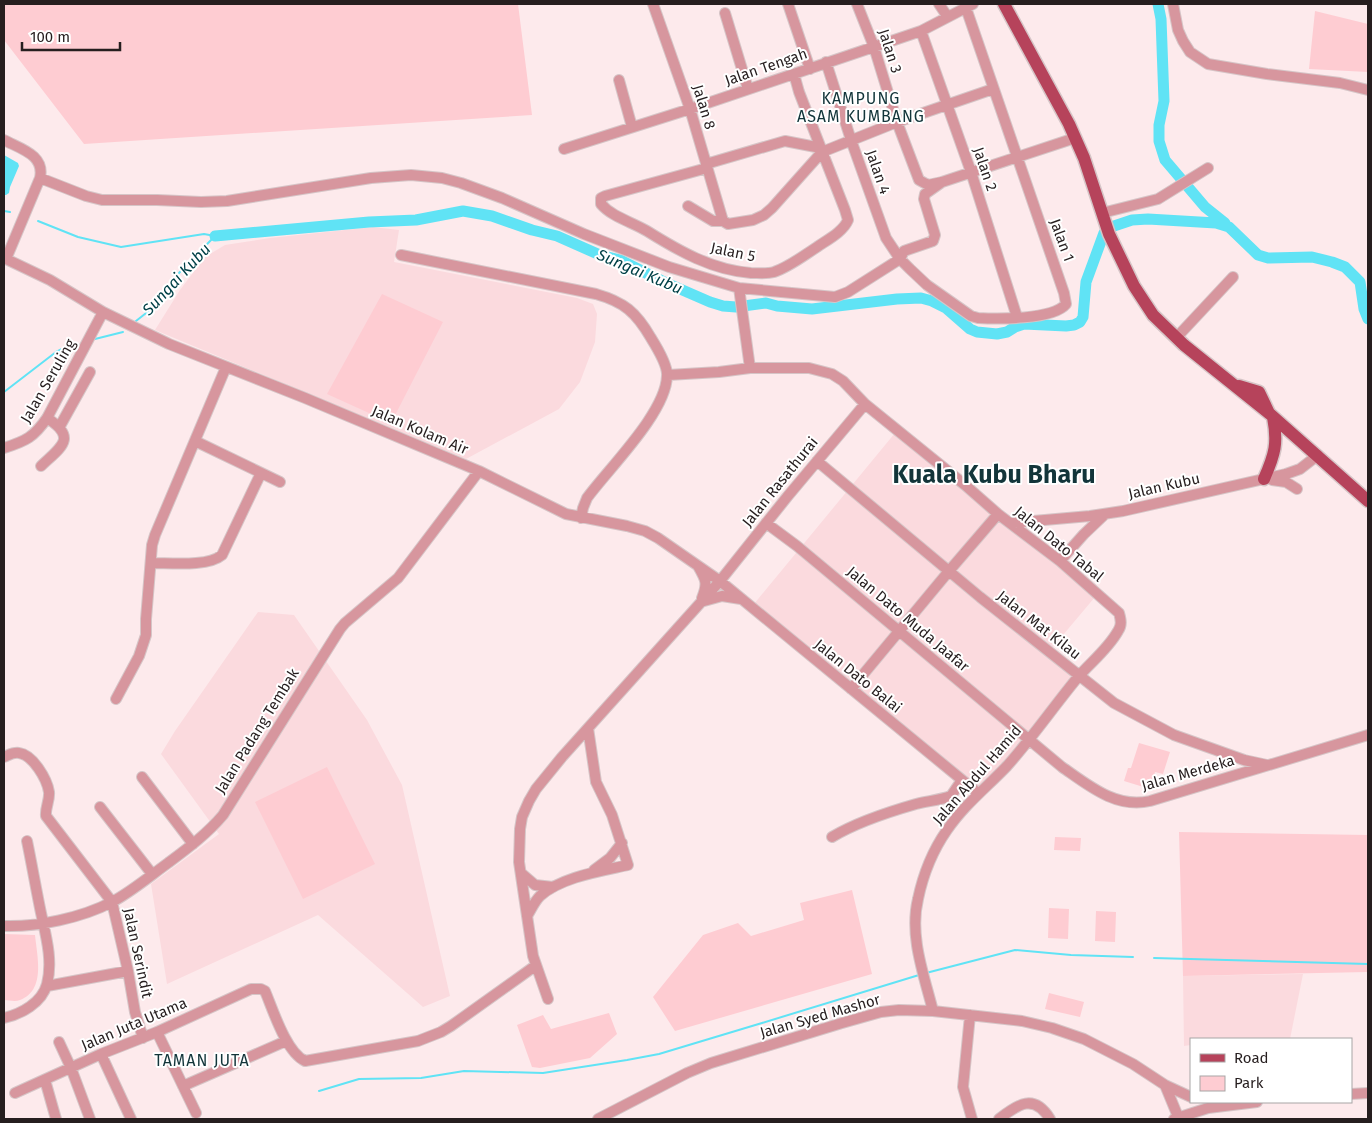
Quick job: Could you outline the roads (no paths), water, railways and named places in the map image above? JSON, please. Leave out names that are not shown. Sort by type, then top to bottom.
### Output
[{"type":"main road","points":[[1004,4],[1069,124],[1084,158],[1109,234],[1138,293],[1153,315],[1176,338],[1232,384],[1259,392],[1271,415],[1276,434],[1275,453],[1264,479]]},
{"type":"main road","points":[[1271,415],[1368,501]]},
{"type":"street","name":"Jalan 8","points":[[653,4],[690,109],[723,221]]},
{"type":"street","points":[[788,4],[810,69]]},
{"type":"street","name":"Jalan 3","points":[[858,4],[874,47],[897,122],[920,180],[928,185],[942,182]]},
{"type":"street","points":[[939,4],[948,16]]},
{"type":"street","points":[[1173,4],[1178,30],[1183,41],[1190,52],[1208,64],[1340,83],[1368,90]]},
{"type":"street","name":"Jalan Tengah","points":[[564,149],[690,109],[921,31],[969,6]]},
{"type":"street","name":"Jalan 1","points":[[900,259],[927,285],[971,316],[984,318],[1046,314],[1060,310],[1064,307],[1066,300],[993,89],[969,6]]},
{"type":"street","points":[[725,12],[748,89]]},
{"type":"street","name":"Jalan 2","points":[[921,31],[971,172],[1016,317]]},
{"type":"street","name":"Jalan 4","points":[[826,62],[882,230],[900,259]]},
{"type":"street","name":"Jalan 5","points":[[706,166],[604,196],[601,198],[601,204],[613,213],[688,255],[713,266],[740,272],[773,272],[798,260],[834,235],[847,223],[845,210],[794,74]]},
{"type":"street","points":[[619,80],[632,127]]},
{"type":"street","points":[[706,166],[785,141],[822,150],[993,89]]},
{"type":"street","points":[[40,178],[86,196],[102,200],[201,202],[227,200],[371,178],[411,175],[442,178],[502,198],[584,234],[669,267],[739,288],[836,296],[848,292],[900,259],[904,251],[933,241],[934,235],[924,199],[925,194],[942,182],[1075,138]]},
{"type":"street","points":[[4,140],[36,158],[42,170],[5,259]]},
{"type":"street","points":[[688,206],[713,221],[735,224],[753,220],[764,215],[793,187],[822,150]]},
{"type":"street","points":[[1102,213],[1158,198],[1208,168]]},
{"type":"street","points":[[401,255],[596,294],[615,300],[640,321],[656,347],[668,375],[658,402],[637,438],[586,498],[581,518]]},
{"type":"street","name":"Jalan Kolam Air","points":[[5,259],[50,280],[103,312],[169,344],[305,398],[479,471],[566,514],[644,531],[670,545],[720,581]]},
{"type":"street","points":[[1176,338],[1233,277]]},
{"type":"street","points":[[739,288],[750,368]]},
{"type":"street","name":"Jalan Seruling","points":[[4,448],[29,439],[47,418],[103,312]]},
{"type":"street","points":[[116,699],[139,656],[146,635],[152,545],[155,535],[226,367]]},
{"type":"street","name":"Jalan Dato Tabal","points":[[668,375],[750,368],[808,368],[832,374],[854,390],[865,404],[966,485],[998,514],[1060,561],[1119,613]]},
{"type":"street","points":[[60,426],[90,372]]},
{"type":"street","name":"Jalan Rasathurai","points":[[548,999],[535,966],[518,844],[522,816],[529,801],[562,757],[720,581],[766,522],[865,404]]},
{"type":"street","points":[[42,466],[61,447],[64,441],[60,426],[47,418]]},
{"type":"street","points":[[194,441],[280,482]]},
{"type":"street","name":"Jalan Kubu","points":[[1011,523],[1104,514],[1264,479],[1300,469],[1318,455]]},
{"type":"street","name":"Jalan Mat Kilau","points":[[817,461],[948,571],[1114,703],[1174,735],[1244,760],[1270,765]]},
{"type":"street","name":"Jalan Padang Tembak","points":[[4,926],[34,925],[67,918],[112,902],[203,837],[223,815],[344,623],[398,578],[479,471]]},
{"type":"street","points":[[152,563],[203,562],[222,555],[262,473]]},
{"type":"street","points":[[1264,479],[1286,482],[1297,488]]},
{"type":"street","points":[[851,689],[948,571],[998,514]]},
{"type":"street","points":[[1060,561],[1104,514]]},
{"type":"street","points":[[1071,518],[1079,525],[1084,534]]},
{"type":"street","name":"Jalan Dato Muda Jaafar","points":[[766,522],[900,631],[1029,740]]},
{"type":"street","points":[[1073,547],[1073,573]]},
{"type":"street","points":[[699,565],[718,569],[732,566],[739,596],[710,598],[699,604]]},
{"type":"street","points":[[699,565],[706,582],[706,588],[699,604]]},
{"type":"street","name":"Jalan Dato Balai","points":[[720,581],[978,793]]},
{"type":"street","name":"Jalan Abdul Hamid","points":[[932,1011],[914,926],[918,898],[926,870],[947,830],[978,793],[995,779],[1029,740],[1079,676],[1119,630],[1121,624],[1119,613]]},
{"type":"street","points":[[527,916],[540,896],[554,887],[589,873],[628,865],[612,815],[596,782],[588,728]]},
{"type":"street","name":"Jalan Merdeka","points":[[1029,740],[1091,788],[1104,795],[1125,802],[1136,803],[1150,801],[1368,735]]},
{"type":"street","points":[[4,757],[15,753],[27,756],[40,772],[49,792],[46,816],[112,902]]},
{"type":"street","points":[[1244,760],[1248,772]]},
{"type":"street","points":[[142,777],[193,844]]},
{"type":"street","points":[[832,837],[853,826],[883,815],[951,796],[962,780]]},
{"type":"street","points":[[100,807],[152,874]]},
{"type":"street","points":[[4,1018],[13,1016],[34,1004],[47,986],[49,953],[27,841]]},
{"type":"street","points":[[589,873],[610,858],[622,843]]},
{"type":"street","points":[[521,874],[535,885],[554,887]]},
{"type":"street","name":"Jalan Serindit","points":[[112,902],[128,971],[135,1012],[143,1038]]},
{"type":"street","points":[[183,1086],[286,1040],[301,1060],[305,1062],[418,1041],[451,1026],[535,966]]},
{"type":"street","points":[[47,986],[128,971]]},
{"type":"street","name":"Jalan Juta Utama","points":[[15,1093],[101,1054],[157,1032],[243,992],[258,989],[265,991],[286,1040]]},
{"type":"street","name":"Jalan Syed Mashor","points":[[598,1119],[687,1073],[727,1058],[881,1012],[898,1010],[970,1015],[1052,1028],[1084,1039],[1133,1064],[1165,1085],[1190,1097]]},
{"type":"street","points":[[970,1015],[963,1087],[972,1119]]},
{"type":"street","points":[[157,1032],[196,1113]]},
{"type":"street","points":[[59,1042],[90,1119]]},
{"type":"street","points":[[101,1054],[131,1119]]},
{"type":"street","points":[[45,1080],[56,1119]]},
{"type":"street","points":[[1165,1085],[1177,1119],[1207,1106],[1244,1103]]},
{"type":"street","points":[[1352,1094],[1368,1093]]},
{"type":"street","points":[[999,1119],[1015,1106],[1032,1103],[1041,1107],[1050,1119]]},
{"type":"street","points":[[1204,1119],[1207,1106]]},
{"type":"water","points":[[4,155],[18,163],[19,166],[9,193],[6,195],[4,195]]},
{"type":"waterway","points":[[1158,4],[1161,19],[1164,101],[1159,125],[1159,141],[1165,160],[1205,207],[1225,223]]},
{"type":"waterway","points":[[4,211],[10,212]]},
{"type":"waterway","name":"Sungai Kubu","points":[[215,236],[369,222],[416,220],[463,211],[492,216],[532,230],[557,236],[600,255],[620,260],[664,282],[723,306],[736,307],[766,303],[777,306],[812,309],[921,298],[946,308],[970,329],[977,332],[997,334],[1007,332],[1024,324],[1066,326],[1080,322],[1083,317],[1086,282],[1104,233]]},
{"type":"waterway","name":"Sungai Kubu","points":[[1114,226],[1132,220],[1148,219],[1216,223],[1229,227],[1258,255],[1268,258],[1312,257],[1332,262],[1345,267],[1360,282],[1364,309],[1368,319]]},
{"type":"waterway","points":[[38,221],[78,237],[121,247],[204,234],[215,236]]},
{"type":"waterway","name":"Sungai Kubu","points":[[136,321],[155,306],[179,273],[214,237]]},
{"type":"waterway","name":"Sungai Kubu","points":[[95,339],[123,332]]},
{"type":"waterway","name":"Sungai Kubu","points":[[4,392],[56,352],[72,344]]},
{"type":"waterway","points":[[926,973],[1015,950],[1071,955],[1133,957]]},
{"type":"waterway","points":[[1154,958],[1368,964]]},
{"type":"waterway","points":[[319,1091],[359,1079],[421,1078],[464,1071],[543,1073],[659,1054],[919,975]]},
{"type":"district","name":"KAMPUNG ASAM KUMBANG","points":[[861,107]]},
{"type":"district","name":"Kuala Kubu Bharu","points":[[994,474]]},
{"type":"district","name":"TAMAN JUTA","points":[[202,1060]]}]
